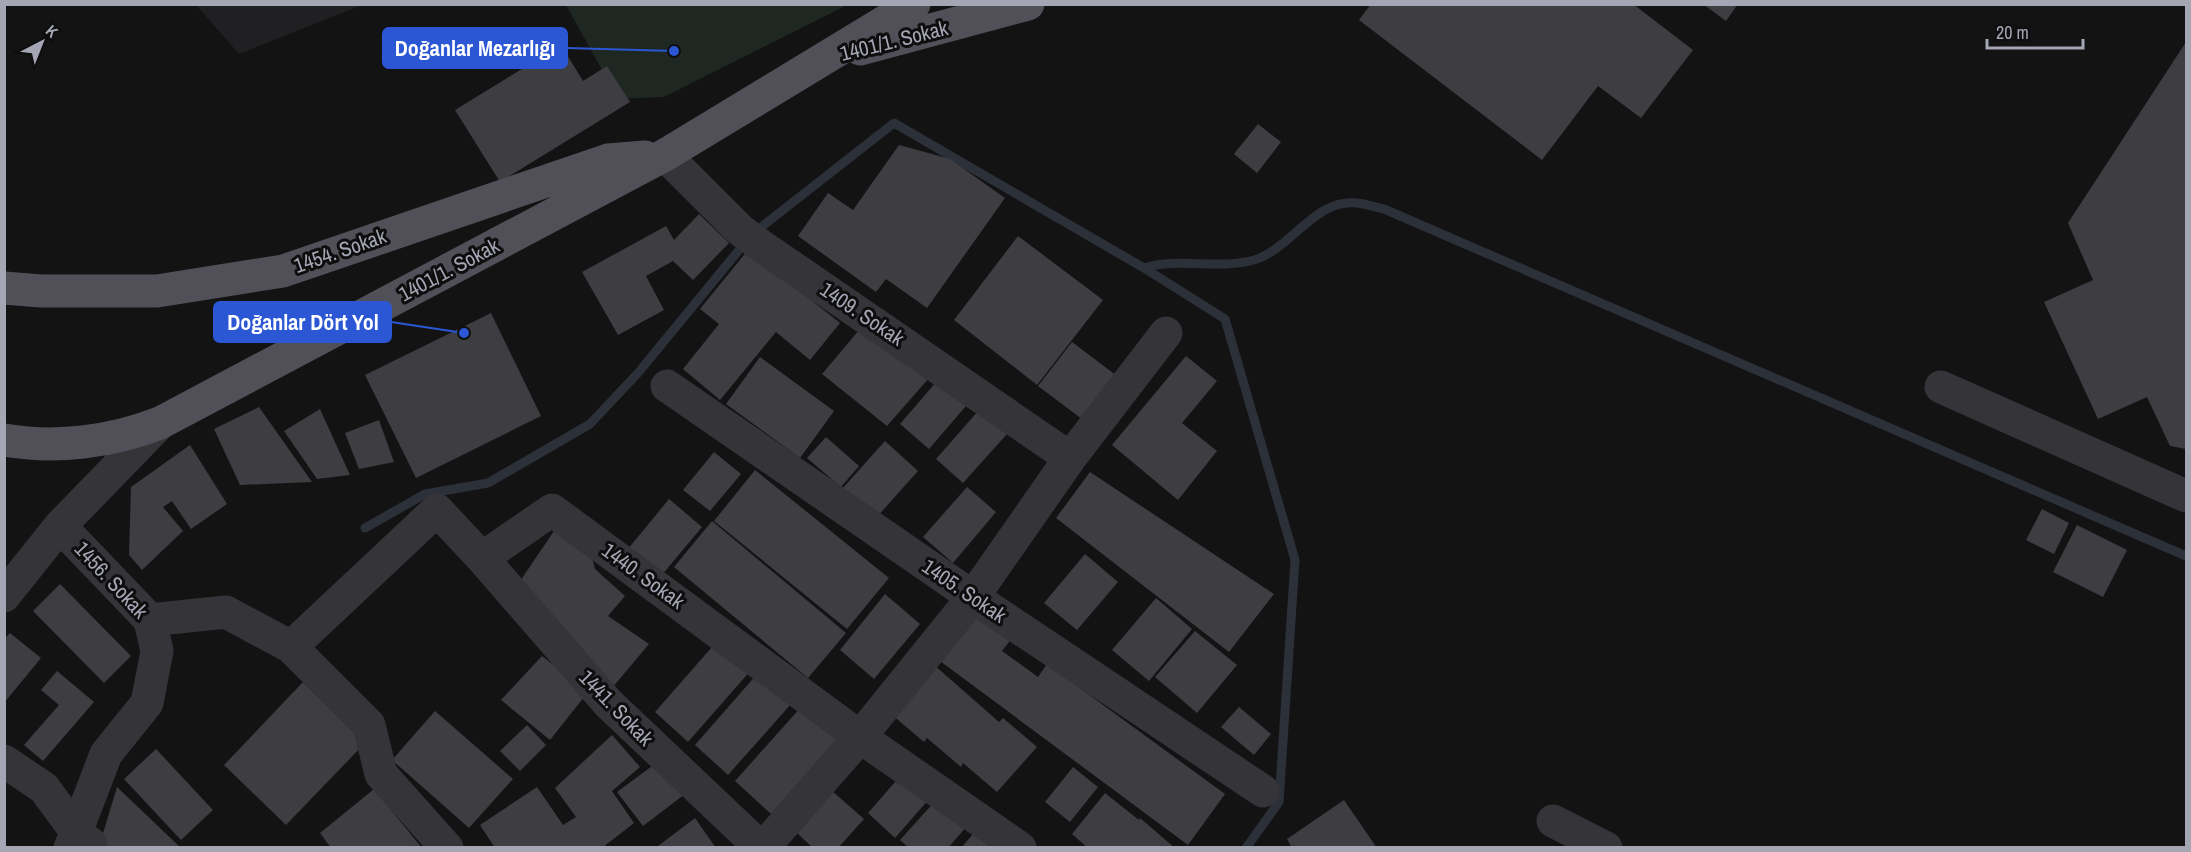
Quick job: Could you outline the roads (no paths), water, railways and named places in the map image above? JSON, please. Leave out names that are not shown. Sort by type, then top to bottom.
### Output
[{"type":"main road","name":"1401/1. Sokak","points":[[160,423],[665,155],[914,4]]},
{"type":"main road","name":"1401/1. Sokak","points":[[829,57],[1028,4]]},
{"type":"main road","name":"1454. Sokak","points":[[4,288],[157,291],[283,271],[608,160],[665,155]]},
{"type":"main road","points":[[4,441],[24,444],[75,442],[127,436],[160,423]]},
{"type":"street","name":"1409. Sokak","points":[[665,155],[739,229],[760,245],[1070,458]]},
{"type":"street","points":[[762,848],[860,736],[973,597],[1070,458],[1166,333]]},
{"type":"street","name":"1405. Sokak","points":[[667,386],[973,597],[1263,791]]},
{"type":"street","points":[[1941,387],[2187,496]]},
{"type":"street","name":"1401/1. Sokak","points":[[4,596],[60,526],[160,423]]},
{"type":"street","points":[[291,647],[437,510],[482,558]]},
{"type":"street","name":"1440. Sokak","points":[[482,558],[552,510],[860,736],[1020,848]]},
{"type":"street","name":"1456. Sokak","points":[[60,526],[150,620],[157,651],[147,703],[106,754],[81,843]]},
{"type":"street","name":"1441. Sokak","points":[[482,558],[608,703],[762,848]]},
{"type":"street","points":[[150,620],[226,612],[291,647],[369,725],[381,774],[447,848]]},
{"type":"street","name":"1456. Sokak","points":[[4,761],[44,788],[81,843]]},
{"type":"street","points":[[1553,821],[1606,848]]},
{"type":"waterway","points":[[760,228],[894,123],[1144,268],[1225,319],[1295,560],[1279,802],[1246,848]]},
{"type":"waterway","points":[[1144,268],[1157,265],[1227,264],[1254,260],[1280,246],[1328,208],[1357,203],[1384,209],[2186,556]]},
{"type":"waterway","points":[[365,528],[425,494],[488,483],[590,424],[638,373],[739,250]]},
{"type":"place","name":"Doğanlar Mezarlığı","points":[[674,51]]},
{"type":"place","name":"Doğanlar Dört Yol","points":[[464,333]]}]
